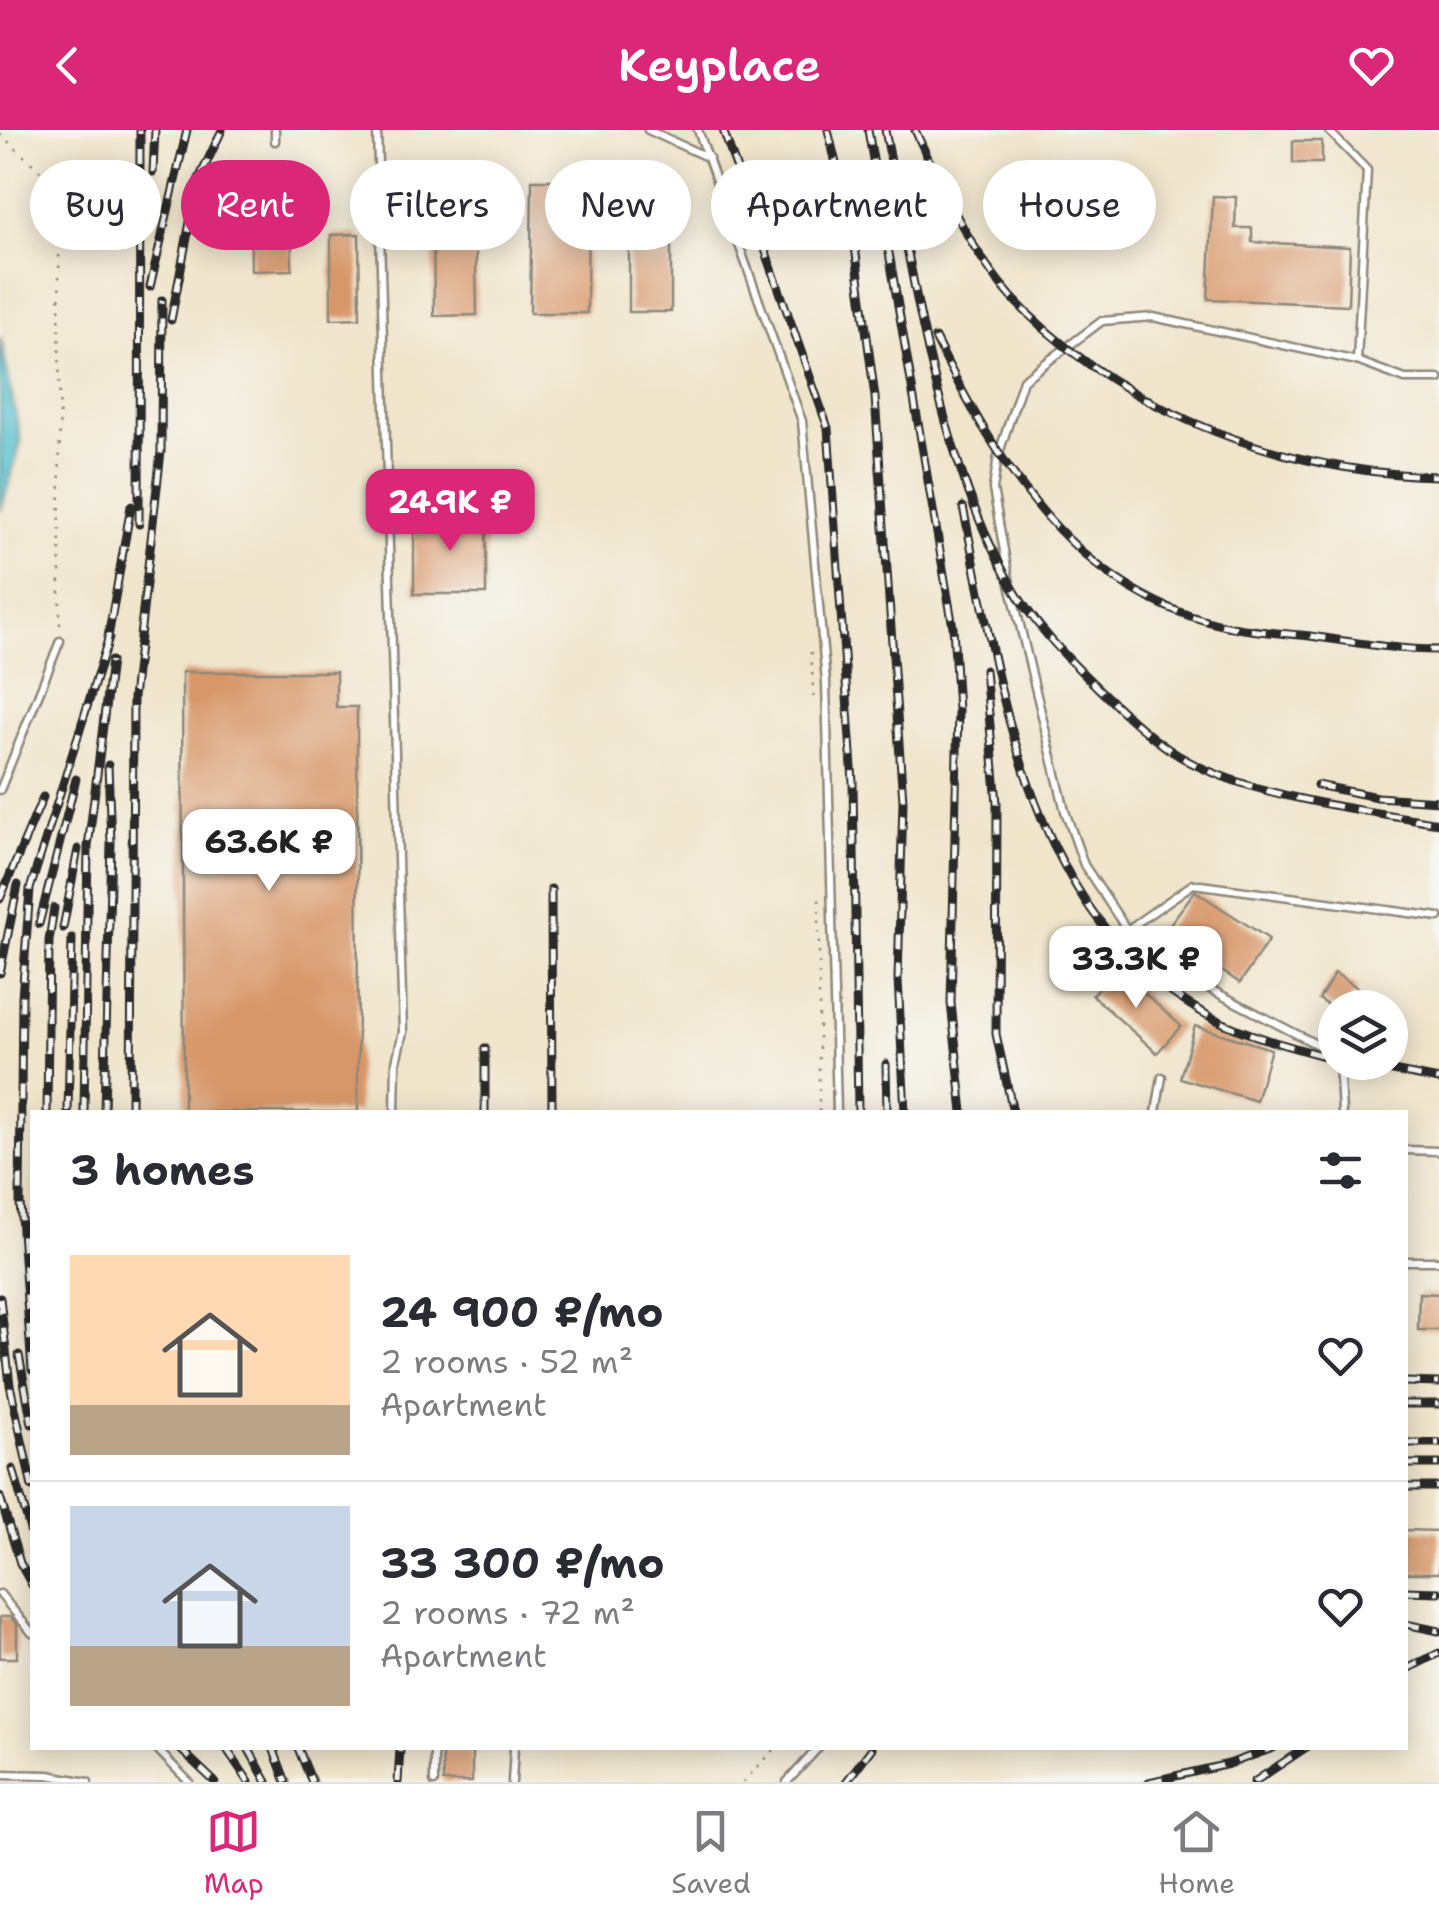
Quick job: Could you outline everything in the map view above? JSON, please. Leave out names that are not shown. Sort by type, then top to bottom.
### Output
[{"type":"lane","points":[[274,130],[275,141]]},
{"type":"lane","points":[[377,130],[401,915],[403,1032],[396,1062],[395,1110]]},
{"type":"lane","points":[[648,130],[709,158]]},
{"type":"lane","points":[[698,130],[802,421],[826,682],[837,1110]]},
{"type":"lane","points":[[1328,130],[1367,170],[1358,362]]},
{"type":"lane","points":[[1318,1045],[1202,986],[1128,930],[1084,866],[1065,811],[1010,584],[993,488],[1008,416],[1023,380],[1102,320],[1152,317],[1358,362],[1405,379],[1439,379]]},
{"type":"lane","points":[[0,790],[60,641]]},
{"type":"lane","points":[[1128,930],[1194,884],[1439,918]]},
{"type":"lane","points":[[1156,1110],[1162,1078]]},
{"type":"lane","points":[[1340,1080],[1342,1110]]},
{"type":"lane","points":[[1408,1150],[1439,1151]]},
{"type":"lane","points":[[1408,1261],[1439,1261]]},
{"type":"lane","points":[[0,1594],[30,1630]]},
{"type":"lane","points":[[158,1750],[188,1782]]},
{"type":"lane","points":[[434,1750],[434,1782]]},
{"type":"lane","points":[[512,1782],[514,1750]]},
{"type":"lane","points":[[787,1782],[816,1750]]},
{"type":"lane","points":[[0,1774],[48,1774],[88,1782]]},
{"type":"path","points":[[0,134],[59,188],[60,641]]},
{"type":"path","points":[[811,646],[816,720]]},
{"type":"path","points":[[819,1110],[820,896]]},
{"type":"path","points":[[743,1782],[774,1750]]},
{"type":"water","points":[[0,337],[21,442],[0,512]]},
{"type":"building","points":[[1293,141],[1322,141],[1322,163],[1293,163]]},
{"type":"building","points":[[532,180],[545,180],[545,250],[587,250],[587,313],[530,313]]},
{"type":"building","points":[[1213,196],[1236,197],[1235,228],[1252,228],[1252,242],[1350,247],[1348,305],[1208,299]]},
{"type":"building","points":[[350,234],[350,250],[359,250],[360,318],[331,319],[331,235]]},
{"type":"building","points":[[251,250],[292,250],[292,270],[251,271]]},
{"type":"building","points":[[433,250],[476,250],[477,315],[434,316]]},
{"type":"building","points":[[629,250],[671,250],[671,312],[629,312]]},
{"type":"building","points":[[414,514],[486,514],[486,594],[414,594]]},
{"type":"building","points":[[182,672],[336,672],[336,707],[357,707],[358,1110],[184,1110]]},
{"type":"building","points":[[1195,891],[1269,939],[1240,983],[1164,932]]},
{"type":"building","points":[[1116,968],[1181,1026],[1157,1053],[1092,995]]},
{"type":"building","points":[[1335,973],[1358,988],[1357,990],[1325,990]]},
{"type":"building","points":[[1195,1026],[1271,1049],[1256,1101],[1180,1078]]},
{"type":"building","points":[[1419,1293],[1439,1294],[1439,1330],[1418,1330]]},
{"type":"building","points":[[1408,1530],[1439,1531],[1439,1573],[1408,1573]]},
{"type":"building","points":[[0,1617],[10,1617],[17,1625],[17,1658],[0,1658]]},
{"type":"building","points":[[442,1750],[472,1750],[472,1782],[443,1782]]},
{"type":"railway","points":[[139,524],[140,130]]},
{"type":"railway","points":[[154,160],[155,130]]},
{"type":"railway","points":[[150,287],[187,130]]},
{"type":"railway","points":[[171,320],[198,181],[222,130]]},
{"type":"railway","points":[[723,130],[828,428],[853,782],[858,1110]]},
{"type":"railway","points":[[828,130],[854,239],[875,397],[903,801],[898,979],[905,1110]]},
{"type":"railway","points":[[868,130],[953,627],[958,710],[951,1003],[963,1110]]},
{"type":"railway","points":[[885,130],[930,362],[963,477],[1009,581],[1039,626],[1132,720],[1190,762],[1279,794],[1439,823]]},
{"type":"railway","points":[[915,130],[962,226],[1007,292],[1068,348],[1115,381],[1164,409],[1271,450],[1326,464],[1439,476]]},
{"type":"railway","points":[[131,1110],[133,698],[161,452],[162,300]]},
{"type":"railway","points":[[935,338],[959,386],[1016,477],[1048,518],[1085,555],[1127,586],[1174,610],[1227,626],[1439,650]]},
{"type":"railway","points":[[106,649],[131,506]]},
{"type":"railway","points":[[963,507],[991,647],[1030,788],[1058,854],[1095,915],[1141,968],[1200,1011],[1249,1033],[1318,1054]]},
{"type":"railway","points":[[30,1342],[20,1203],[22,997],[30,889],[109,637]]},
{"type":"railway","points":[[84,1110],[88,847],[111,661]]},
{"type":"railway","points":[[985,670],[997,803],[996,1034],[1013,1110]]},
{"type":"railway","points":[[104,1110],[111,843],[108,765]]},
{"type":"railway","points":[[39,924],[76,779]]},
{"type":"railway","points":[[1317,785],[1377,797],[1439,801]]},
{"type":"railway","points":[[0,899],[43,797]]},
{"type":"railway","points":[[63,928],[78,849]]},
{"type":"railway","points":[[0,973],[18,885]]},
{"type":"railway","points":[[551,889],[552,1110]]},
{"type":"railway","points":[[47,1110],[49,941],[54,908]]},
{"type":"railway","points":[[68,1110],[72,938]]},
{"type":"railway","points":[[485,1048],[485,1110]]},
{"type":"railway","points":[[886,1064],[887,1110]]},
{"type":"railway","points":[[1408,1074],[1439,1080]]},
{"type":"railway","points":[[0,1298],[10,1385],[30,1478]]},
{"type":"railway","points":[[19,1355],[30,1413]]},
{"type":"railway","points":[[1408,1382],[1439,1383]]},
{"type":"railway","points":[[1408,1404],[1439,1404]]},
{"type":"railway","points":[[1408,1443],[1439,1443]]},
{"type":"railway","points":[[1408,1464],[1439,1464]]},
{"type":"railway","points":[[13,1469],[30,1530]]},
{"type":"railway","points":[[1408,1487],[1439,1487]]},
{"type":"railway","points":[[0,1497],[20,1563],[30,1581]]},
{"type":"railway","points":[[1408,1591],[1439,1592]]},
{"type":"railway","points":[[1408,1625],[1439,1631]]},
{"type":"railway","points":[[1408,1668],[1439,1653]]},
{"type":"railway","points":[[181,1750],[215,1782]]},
{"type":"railway","points":[[227,1750],[249,1782]]},
{"type":"railway","points":[[249,1750],[267,1782]]},
{"type":"railway","points":[[274,1750],[286,1782]]},
{"type":"railway","points":[[299,1750],[312,1782]]},
{"type":"railway","points":[[398,1782],[400,1750]]},
{"type":"railway","points":[[846,1782],[870,1750]]},
{"type":"railway","points":[[1149,1782],[1229,1764],[1268,1750]]},
{"type":"railway","points":[[1254,1782],[1302,1750]]}]
